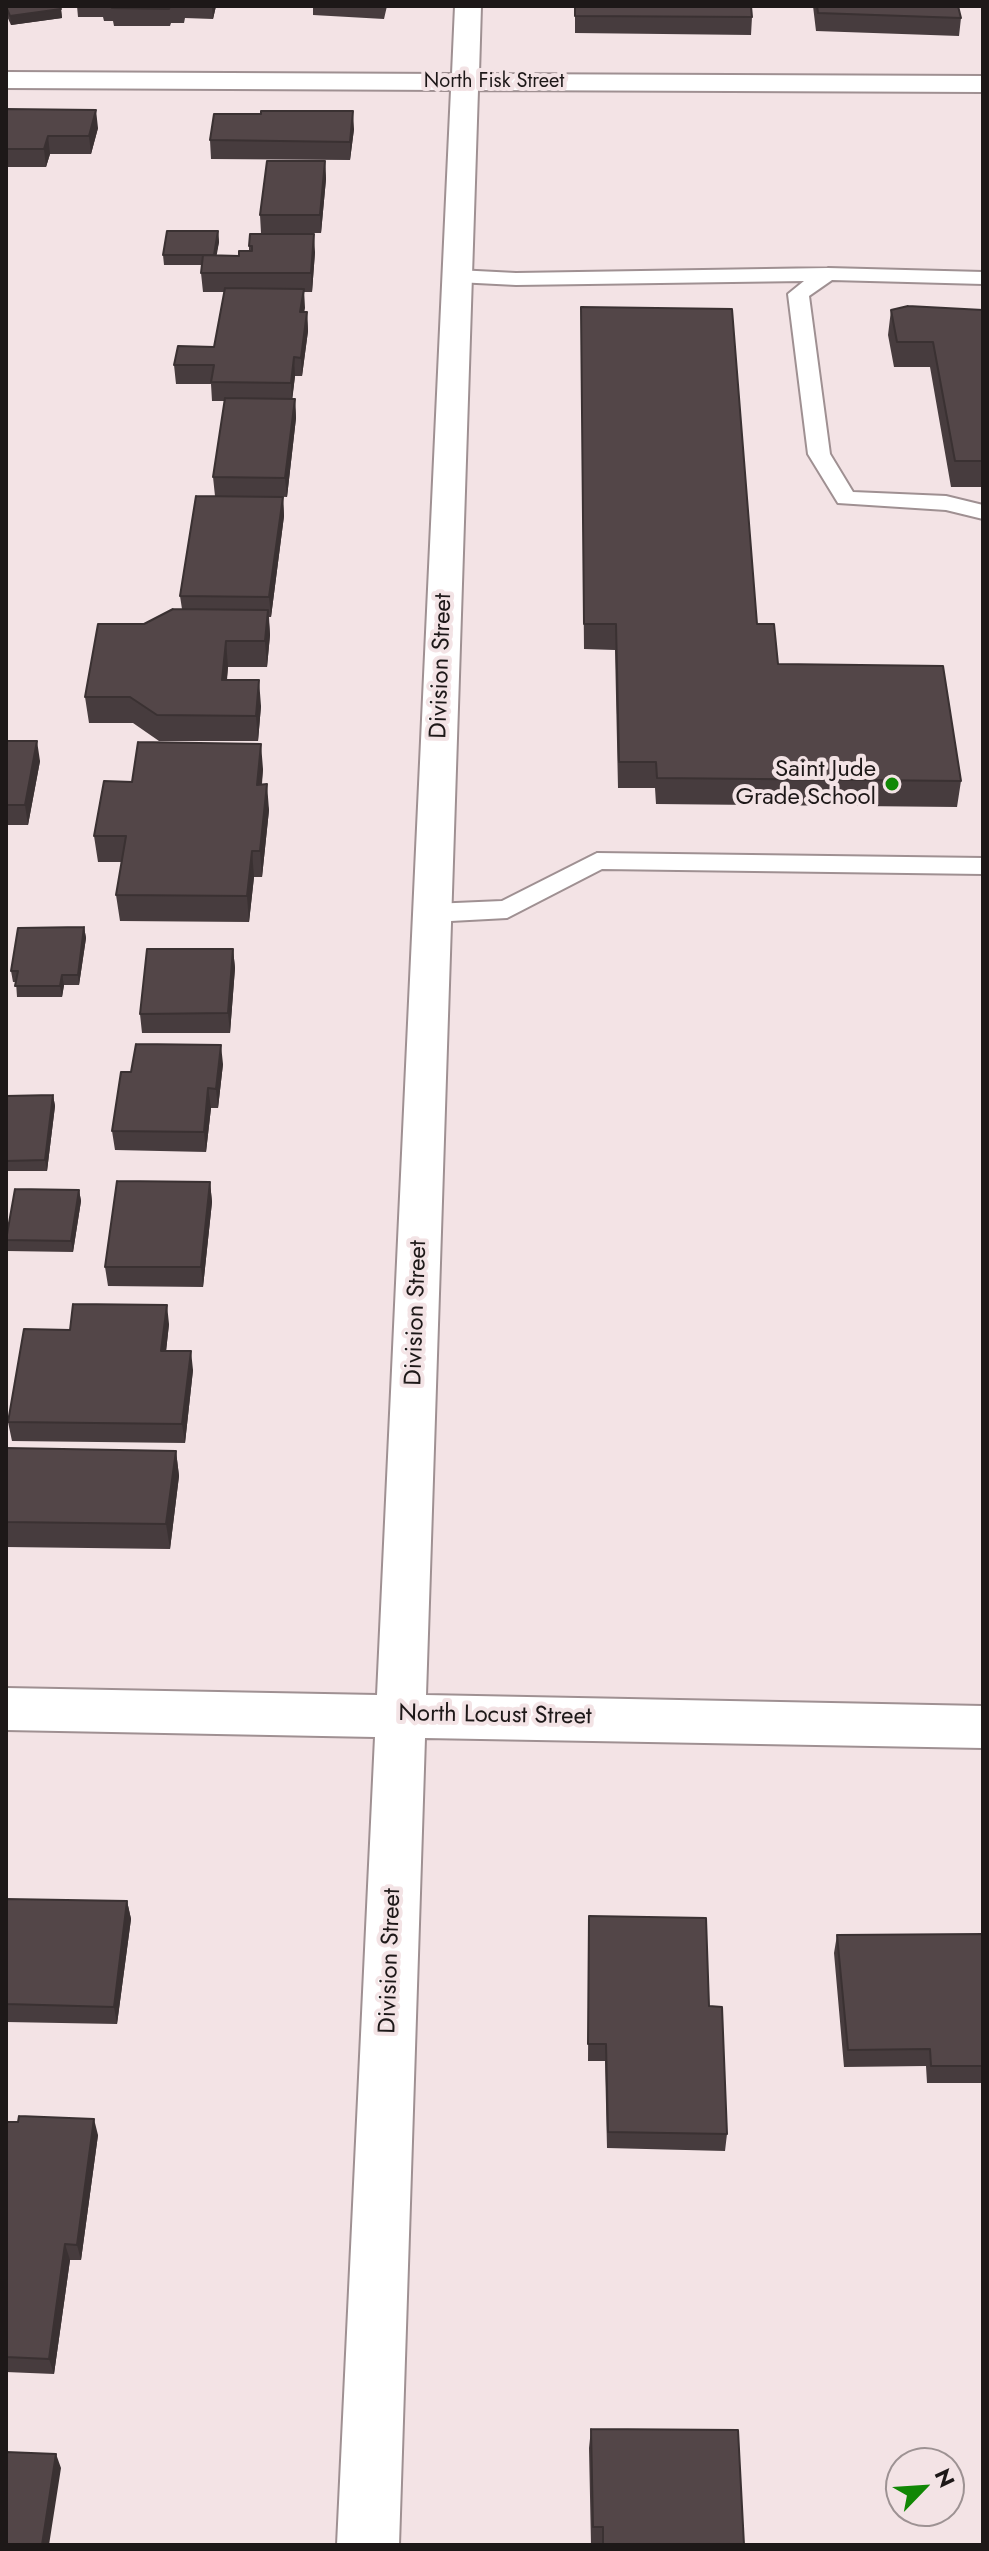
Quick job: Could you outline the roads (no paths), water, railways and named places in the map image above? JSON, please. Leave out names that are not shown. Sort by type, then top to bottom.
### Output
[{"type":"street","name":"Division Street","points":[[368,2545],[468,6]]},
{"type":"street","name":"North Fisk Street","points":[[6,80],[983,84]]},
{"type":"street","name":"North Locust Street","points":[[6,1709],[401,1713],[983,1727]]},
{"type":"lane","points":[[828,274],[798,294],[819,454],[846,498],[946,503],[983,512]]},
{"type":"lane","points":[[457,276],[516,279],[828,274],[983,278]]},
{"type":"lane","points":[[432,913],[507,909],[597,861],[983,866]]},
{"type":"place","name":"Saint Jude Grade School","points":[[892,784]]}]
